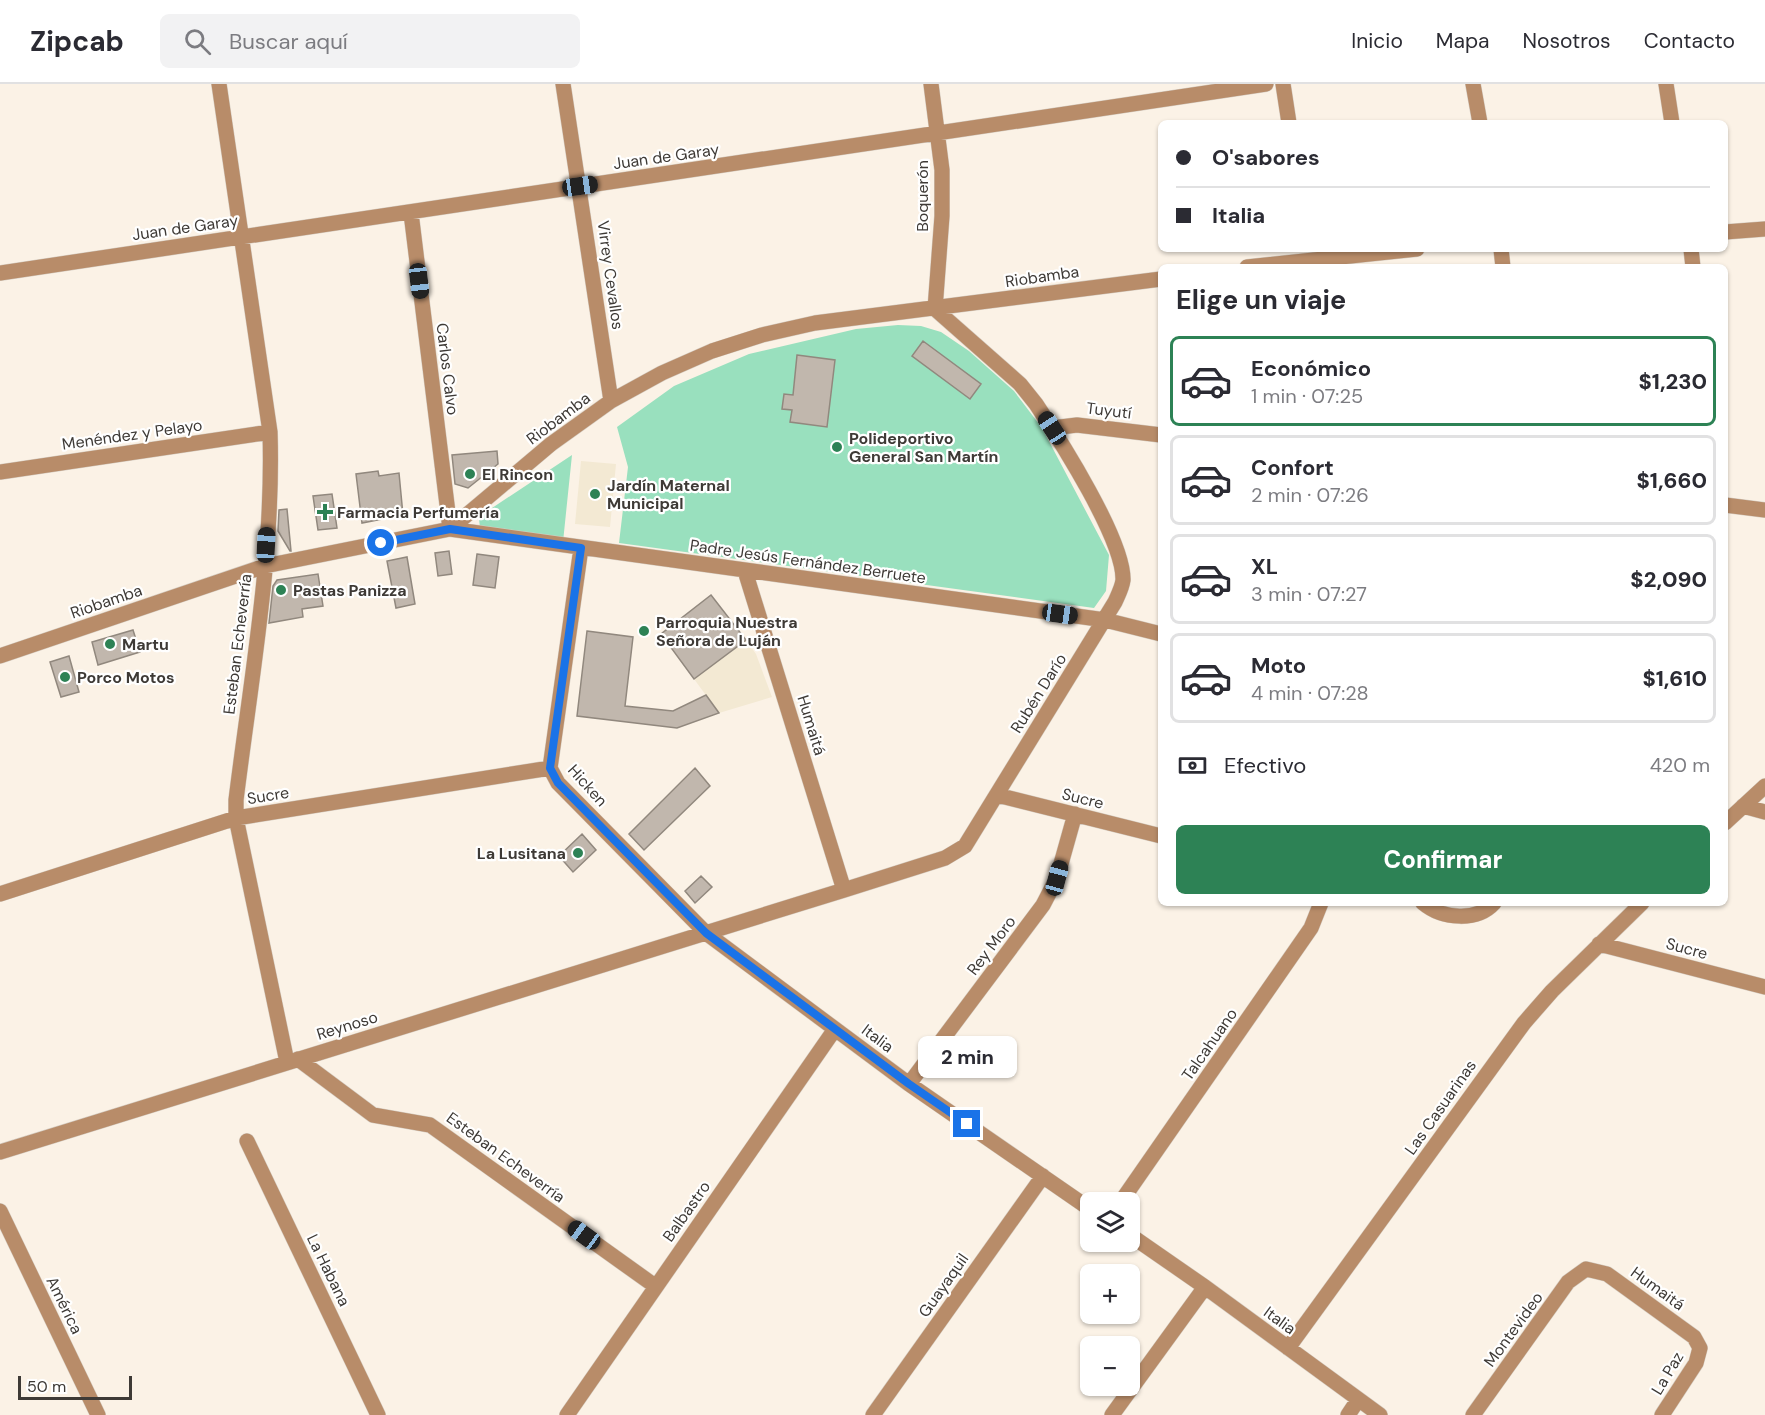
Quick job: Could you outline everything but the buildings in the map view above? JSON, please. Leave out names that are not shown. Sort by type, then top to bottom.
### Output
[{"type":"street","name":"Esteban Echeverría","points":[[219,84],[270,432],[271,464],[265,566],[236,800],[236,818],[293,1060],[373,1115],[430,1125],[655,1286]]},
{"type":"street","name":"Virrey Cevallos","points":[[563,84],[611,401]]},
{"type":"street","name":"Boquerón","points":[[931,84],[942,170],[942,216],[934,309]]},
{"type":"street","name":"Juan de Garay","points":[[0,273],[1266,84]]},
{"type":"street","points":[[1283,84],[1289,120]]},
{"type":"street","points":[[1473,84],[1479,120]]},
{"type":"street","points":[[1666,84],[1672,120]]},
{"type":"street","name":"Carlos Calvo","points":[[411,213],[450,529]]},
{"type":"street","points":[[1728,232],[1765,229]]},
{"type":"street","points":[[1268,264],[1381,252]]},
{"type":"street","name":"Riobamba","points":[[0,656],[265,566],[450,529],[551,444],[611,401],[662,373],[762,335],[815,322],[1158,279]]},
{"type":"street","name":"Rubén Darío","points":[[706,933],[945,858],[965,846],[1105,620],[1123,582],[1114,539],[1052,428],[1020,384],[934,309]]},
{"type":"street","name":"Tuyutí","points":[[1052,428],[1077,425],[1158,435]]},
{"type":"street","name":"Menéndez y Pelayo","points":[[0,472],[270,432]]},
{"type":"street","points":[[1728,505],[1765,510]]},
{"type":"street","name":"Padre Jesús Fernández Berruete","points":[[450,529],[1105,620],[1158,633]]},
{"type":"street","name":"Hicken","points":[[581,548],[550,768],[558,783],[706,933]]},
{"type":"street","name":"Humaitá","points":[[745,571],[844,890]]},
{"type":"street","name":"Sucre","points":[[0,894],[236,818],[550,768]]},
{"type":"street","points":[[1728,820],[1765,786]]},
{"type":"street","name":"Sucre","points":[[997,795],[1158,835]]},
{"type":"street","points":[[1743,806],[1765,812]]},
{"type":"street","name":"Rey Moro","points":[[909,1084],[1043,904],[1057,878],[1075,814]]},
{"type":"street","name":"Talcahuano","points":[[1128,1192],[1311,928],[1321,906]]},
{"type":"street","points":[[1428,906],[1437,911],[1466,917],[1484,913],[1491,906]]},
{"type":"street","name":"Las Casuarinas","points":[[1288,1348],[1524,1023],[1637,906]]},
{"type":"street","name":"Italia","points":[[706,933],[909,1084],[1080,1202]]},
{"type":"street","name":"Reynoso","points":[[0,1152],[706,933]]},
{"type":"street","name":"Sucre","points":[[1599,944],[1765,987]]},
{"type":"street","name":"Balbastro","points":[[567,1415],[835,1029]]},
{"type":"street","name":"La Habana","points":[[247,1141],[378,1415]]},
{"type":"street","name":"Guayaquil","points":[[873,1415],[1043,1176]]},
{"type":"street","name":"América","points":[[0,1211],[98,1415]]},
{"type":"street","name":"Italia","points":[[1140,1242],[1380,1415]]},
{"type":"street","name":"Humaitá","points":[[1586,1269],[1607,1274],[1694,1337],[1700,1348]]},
{"type":"street","name":"Montevideo","points":[[1473,1415],[1568,1282],[1586,1269]]},
{"type":"street","points":[[1112,1415],[1204,1287]]},
{"type":"street","name":"La Paz","points":[[1662,1415],[1696,1363],[1700,1348]]},
{"type":"street","points":[[1348,1415],[1358,1400]]},
{"type":"shaded area","name":"Jardín Maternal Municipal","points":[[581,461],[616,464],[610,527],[575,524]]},
{"type":"shaded area","points":[[746,640],[756,654],[772,697],[719,713],[694,679]]},
{"type":"green space","name":"Polideportivo General San Martín","points":[[898,325],[921,326],[941,332],[969,351],[1014,391],[1042,428],[1109,555],[1106,591],[1094,608],[619,543],[628,467],[617,427],[674,386],[749,354],[856,329]]},
{"type":"green space","points":[[572,455],[563,542],[480,528],[479,519],[483,514]]},
{"type":"place","name":"Polideportivo General San Martín","points":[[837,447]]},
{"type":"place","name":"El Rincon","points":[[470,474]]},
{"type":"place","name":"Jardín Maternal Municipal","points":[[595,494]]},
{"type":"place","name":"Farmacia Perfumería","points":[[325,512]]},
{"type":"place","name":"Pastas Panizza","points":[[281,590]]},
{"type":"place","name":"Parroquia Nuestra Señora de Luján","points":[[644,631]]},
{"type":"place","name":"Martu","points":[[110,644]]},
{"type":"place","name":"Porco Motos","points":[[65,677]]},
{"type":"place","name":"La Lusitana","points":[[578,853]]},
{"type":"route","points":[[381,543],[450,529],[581,548],[550,768],[558,783],[706,933],[909,1084],[967,1124]]}]
